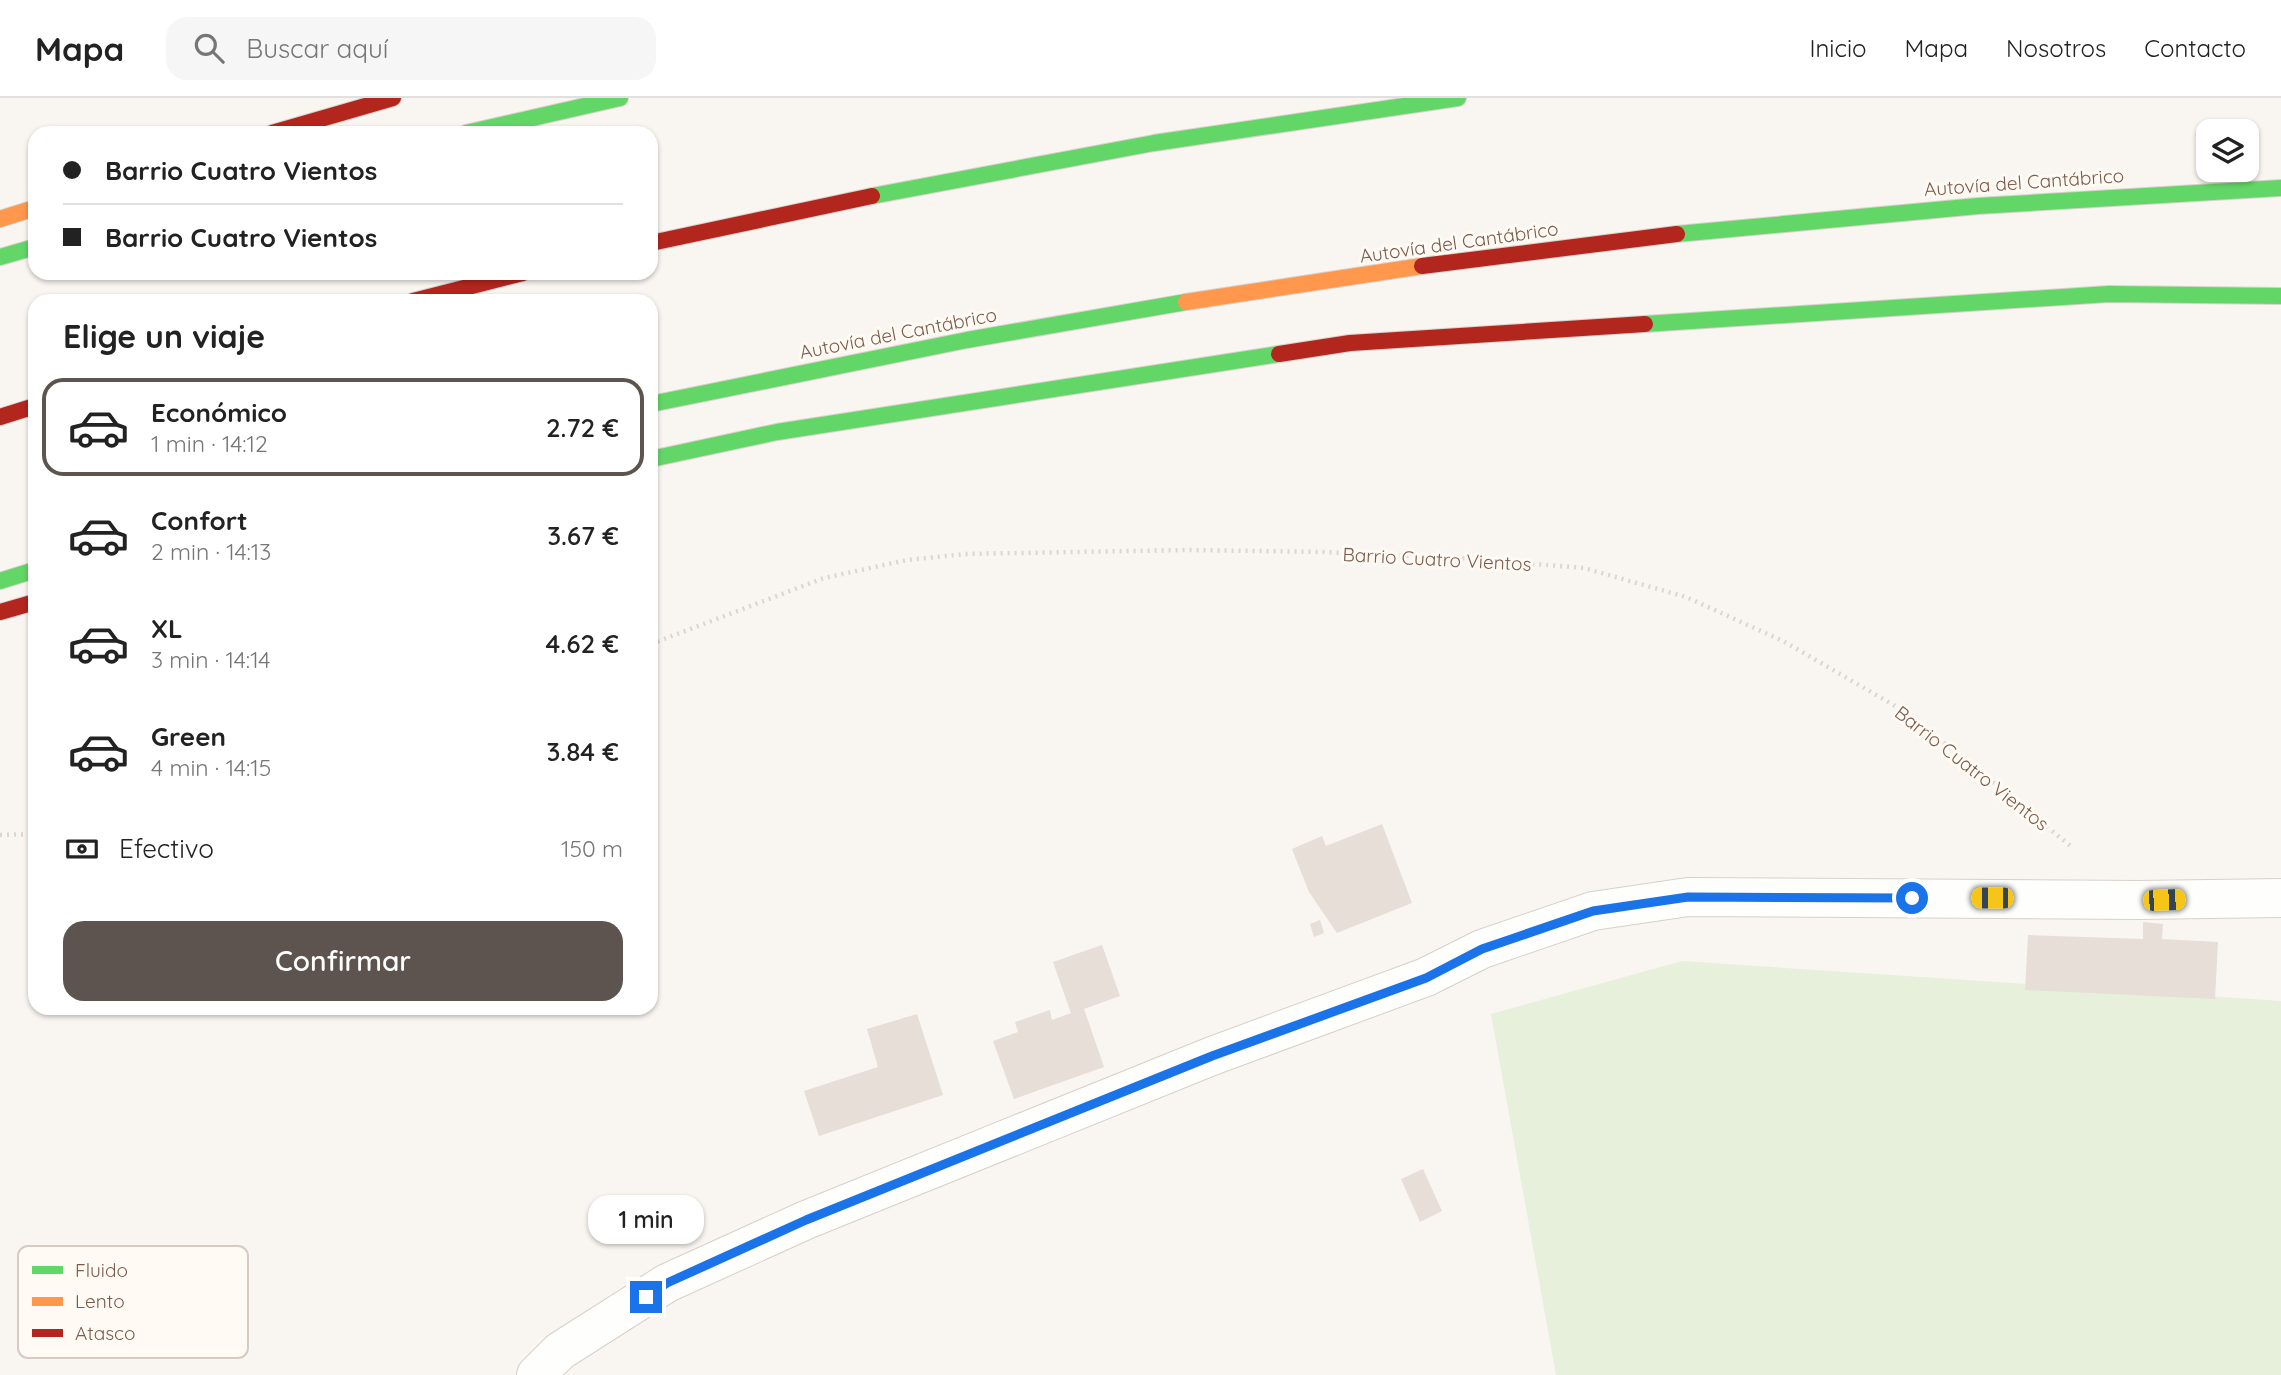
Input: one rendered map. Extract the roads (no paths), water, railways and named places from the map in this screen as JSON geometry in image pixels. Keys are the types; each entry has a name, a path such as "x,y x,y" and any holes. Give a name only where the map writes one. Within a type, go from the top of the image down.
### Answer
{"highway":[{"path":"296,126 393,98"},
{"path":"498,126 620,98"},
{"path":"658,242 976,175 1195,136 1458,98"},
{"name":"Autovía del Cantábrico","path":"658,403 1074,321 1538,251 1724,229 1970,206 2281,188"},
{"path":"0,219 28,210"},
{"path":"0,257 28,249"},
{"path":"440,294 496,280"},
{"path":"658,458 777,432 1350,343 2109,294 2281,296"},
{"path":"0,416 28,408"},
{"path":"0,581 28,572"},
{"path":"0,612 28,603"}],"street":[{"path":"536,1375 560,1351 667,1283 806,1220 1212,1056 1426,978 1482,949 1593,911 1688,897 2138,900 2281,898"}]}
